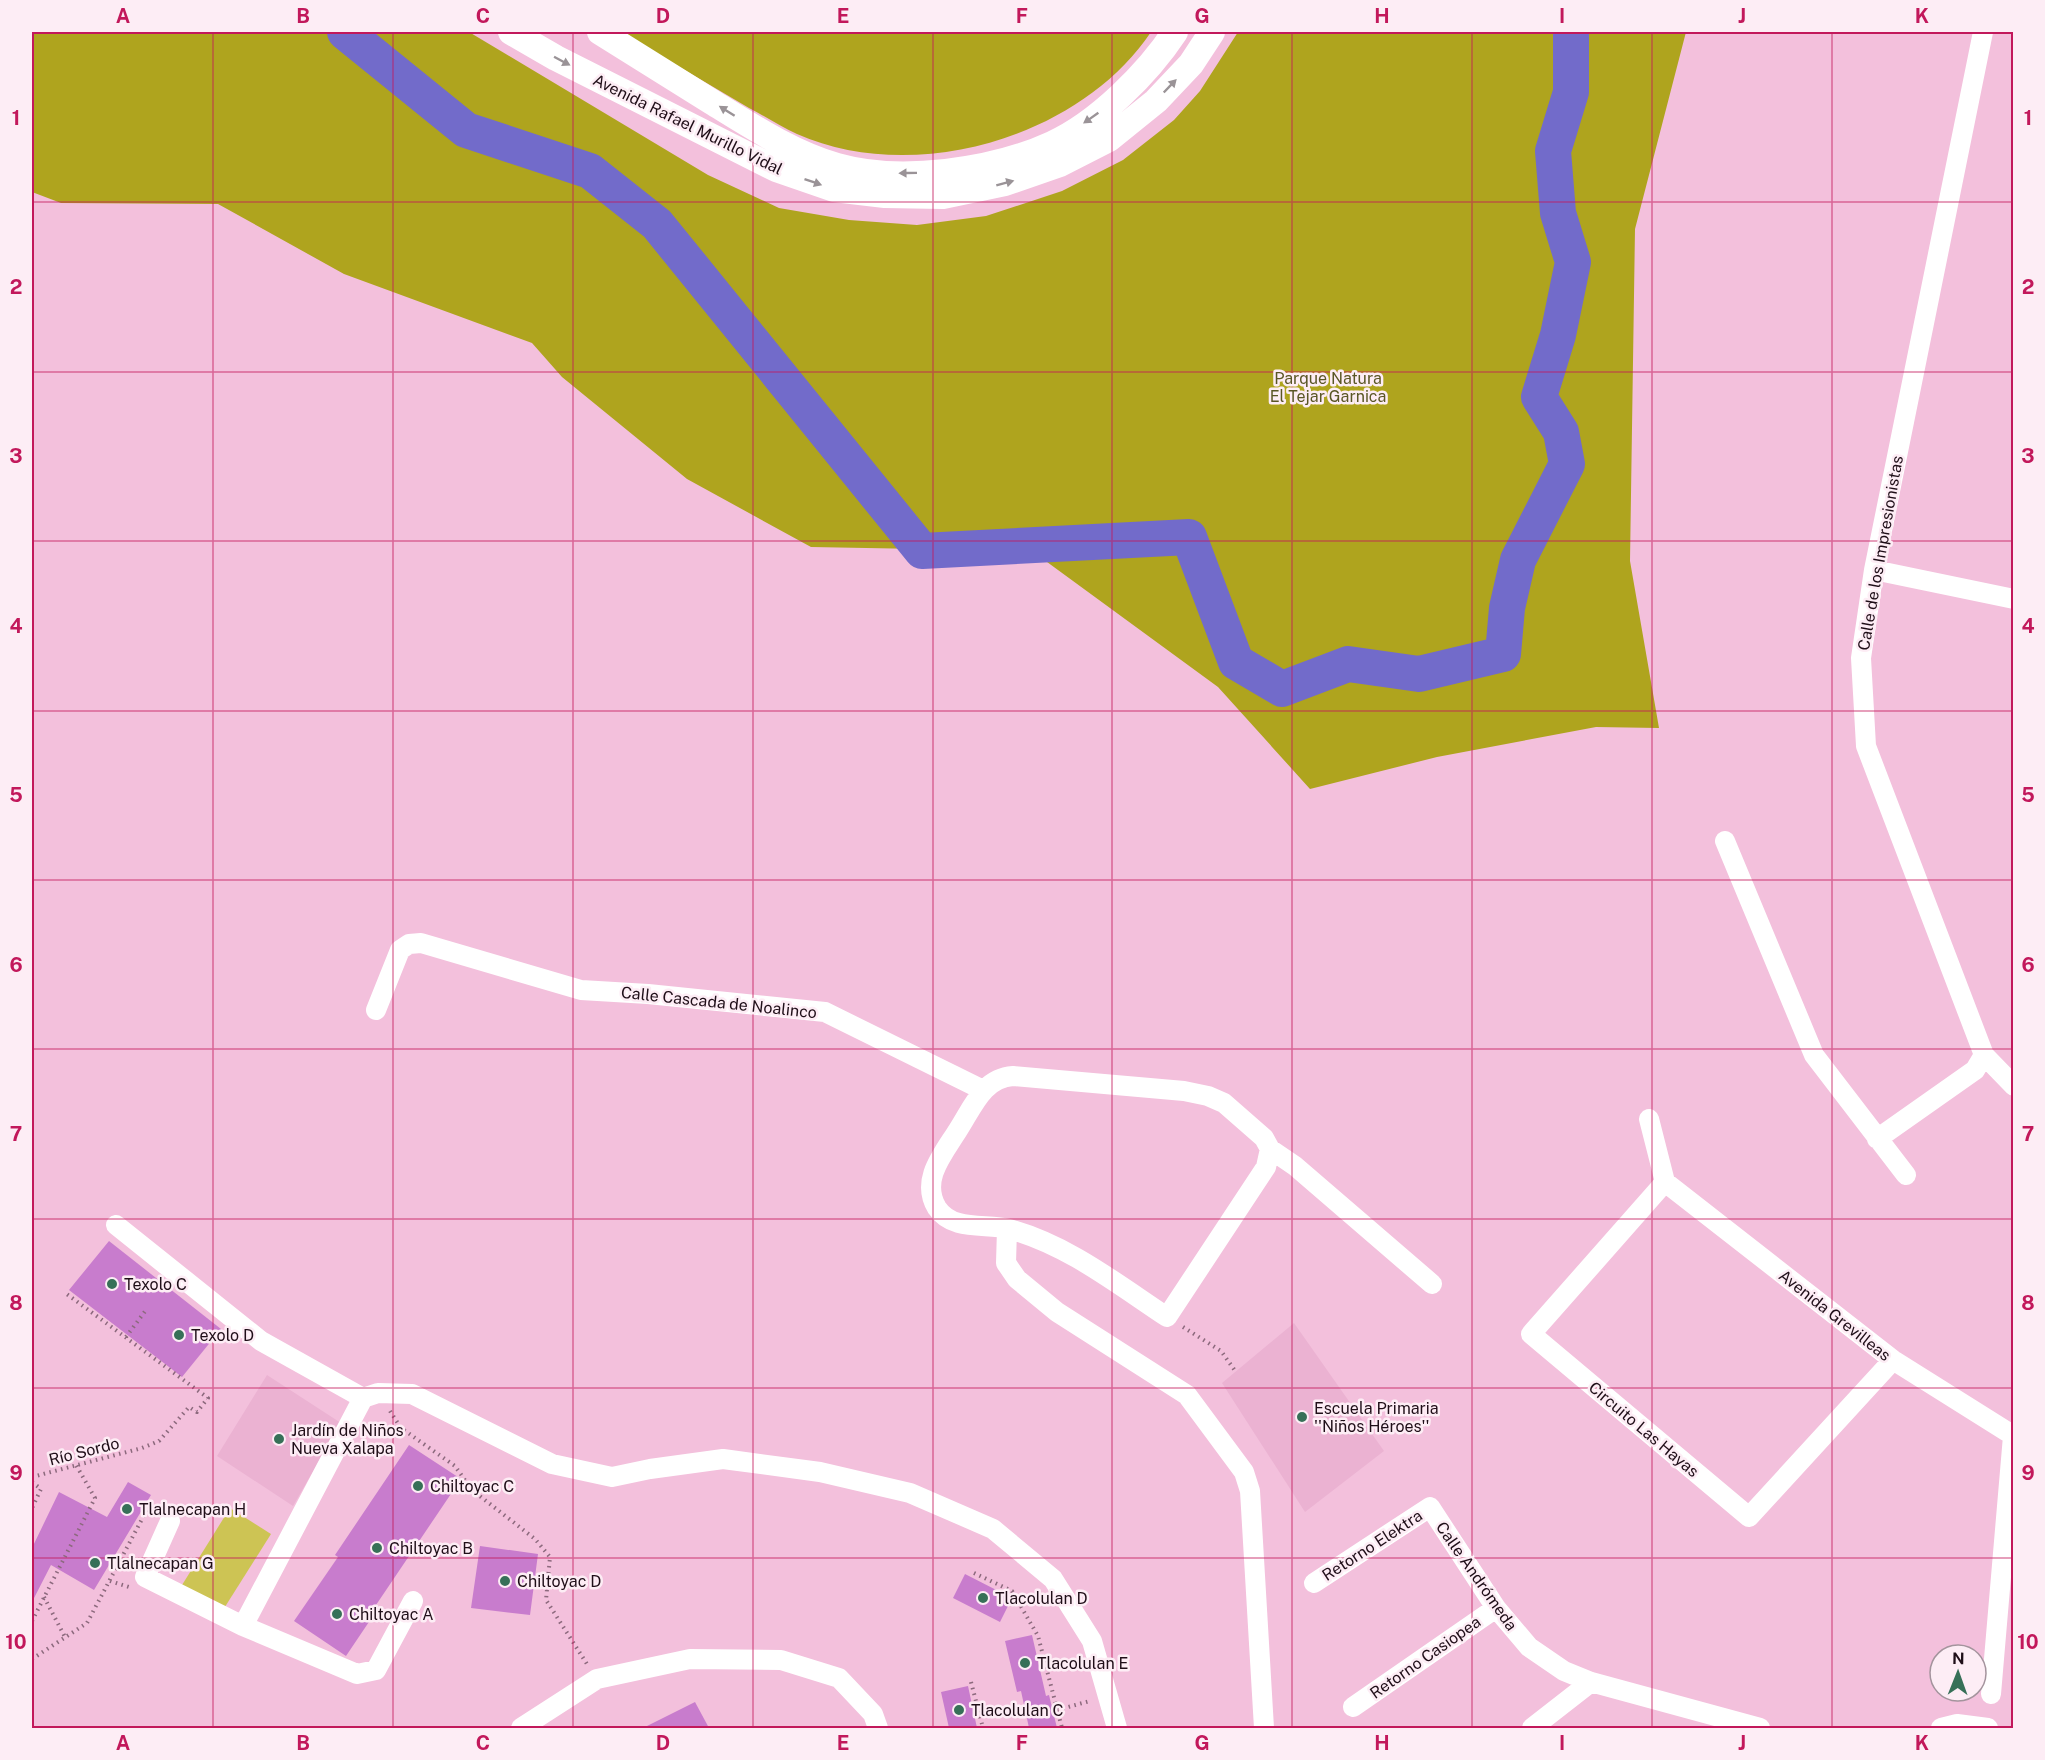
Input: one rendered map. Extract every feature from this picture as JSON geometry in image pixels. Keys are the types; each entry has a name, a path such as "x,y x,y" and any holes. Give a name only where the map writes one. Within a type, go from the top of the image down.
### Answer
{"main road":[{"name":"Avenida Rafael Murillo Vidal","path":"511,32 556,58 776,170 834,189 885,195 943,196 1005,183 1049,168 1109,139 1156,101 1191,64 1212,32"},
{"name":"Avenida Rafael Murillo Vidal","path":"600,32 747,123 791,147 838,166 888,173 951,171 1001,161 1053,144 1095,116 1131,85 1165,48 1175,32"}],"street":[{"name":"Calle de los Impresionistas","path":"1983,32 1874,570 1861,658 1866,746 1984,1055 2013,1086"},
{"path":"1874,570 2013,599"},
{"path":"1725,841 1814,1055 1906,1174"},
{"name":"Calle Cascada de Noalinco","path":"376,1010 400,950 409,944 421,943 581,990 648,994 825,1012 983,1090"},
{"path":"1877,1139 1975,1070 1984,1055"},
{"path":"1270,1149 1266,1167 1167,1317 1065,1249 1007,1229 961,1225 938,1210 929,1189 934,1170 983,1090 999,1077 1013,1076 1184,1091 1208,1096 1224,1103 1264,1138 1270,1149 1295,1167 1431,1284"},
{"path":"1649,1119 1665,1182"},
{"name":"Circuito Las Hayas","path":"1665,1182 1531,1334 1749,1517 1893,1360"},
{"name":"Avenida Grevilleas","path":"1665,1182 1893,1360 2013,1436"},
{"path":"116,1225 261,1341 371,1396 412,1394 552,1464 612,1478 723,1460 820,1472 910,1493 993,1529 1053,1579 1092,1641 1117,1728"},
{"path":"1007,1229 1006,1263 1017,1279 1058,1312 1187,1395 1244,1472 1250,1491 1264,1728"},
{"path":"243,1626 371,1396"},
{"path":"1991,1694 2013,1436"},
{"name":"Retorno Elektra","path":"1314,1583 1430,1507"},
{"name":"Calle Andrómeda","path":"1430,1507 1496,1608 1529,1647 1564,1671 1591,1682 1745,1727"},
{"path":"170,1521 145,1577 243,1626 357,1674 376,1670 413,1601"},
{"name":"Retorno Casiopea","path":"1353,1707 1496,1608"},
{"path":"521,1728 597,1679 690,1659 781,1659 839,1678 873,1714 878,1728"},
{"path":"1532,1728 1591,1682"},
{"path":"1941,1728 1957,1724 1988,1728"}],"path":[{"path":"64,1292 126,1337 146,1310"},
{"path":"1167,1317 1221,1351 1236,1372"},
{"name":"Río Sordo","path":"32,1476 142,1448 159,1441 189,1407 197,1412 208,1398 126,1337"},
{"path":"371,1396 400,1428 455,1466 472,1490 535,1539 550,1557 546,1600 597,1679"},
{"path":"32,1621 95,1498 76,1465"},
{"path":"32,1482 41,1490 32,1508"},
{"path":"32,1658 87,1623 150,1504"},
{"path":"974,1573 1012,1591 1038,1636 1062,1728"},
{"path":"44,1597 66,1637"},
{"path":"971,1682 983,1728"},
{"path":"1058,1710 1108,1696"}],"shaded area":[{"name":"Escuela Primaria ''Niños Héroes''","path":"1294,1323 1384,1451 1305,1512 1222,1383"},
{"name":"Jardín de Niños Nueva Xalapa","path":"267,1375 341,1423 293,1506 217,1456"},
{"path":"230,1508 271,1534 223,1610 182,1585"}],"green space":[{"name":"Parque Natura El Tejar Garnica","path":"32,32 469,32 708,175 779,208 849,220 917,225 986,216 1062,191 1123,160 1174,120 1200,91 1238,32 1686,32 1635,229 1630,561 1659,728 1596,727 1437,757 1310,789 1218,687 1032,551 811,547 687,479 562,377 532,343 344,274 218,204 61,203 32,192"},
{"path":"620,32 1151,32 1120,69 1082,100 1039,125 991,142 942,153 892,155 843,149 797,134"}],"building":[{"path":"109,1241 221,1329 182,1377 69,1290"},
{"path":"409,1445 461,1479 376,1605 379,1607 346,1656 294,1621 338,1557 335,1555"},
{"path":"128,1482 151,1495 94,1590 51,1565 32,1602 32,1548 59,1492 107,1517"},
{"name":"Chiltoyac D","path":"480,1546 538,1554 530,1615 471,1608"},
{"name":"Tlacolulan D","path":"965,1574 1012,1598 1000,1622 953,1598"},
{"path":"1032,1635 1046,1696 1049,1695 1057,1728 1029,1728 1021,1691 1017,1692 1005,1641"},
{"name":"Tlacolulan C","path":"968,1686 977,1728 949,1728 941,1692"},
{"path":"695,1702 709,1728 643,1728"}],"waterway":[{"path":"345,32 466,130 590,171 657,224 922,551 1189,537 1236,662 1282,689 1348,664 1419,674 1503,654 1507,608 1518,560 1567,464 1561,432 1539,397 1558,335 1573,262 1558,213 1553,151 1571,92 1571,32"}],"place":[{"name":"Texolo C","path":"112,1284"},
{"name":"Texolo D","path":"179,1335"},
{"name":"Escuela Primaria ''Niños Héroes''","path":"1302,1417"},
{"name":"Jardín de Niños Nueva Xalapa","path":"279,1439"},
{"name":"Chiltoyac C","path":"418,1486"},
{"name":"Tlalnecapan H","path":"127,1509"},
{"name":"Chiltoyac B","path":"377,1548"},
{"name":"Tlalnecapan G","path":"95,1563"},
{"name":"Chiltoyac D","path":"505,1581"},
{"name":"Tlacolulan D","path":"983,1598"},
{"name":"Chiltoyac A","path":"337,1614"},
{"name":"Tlacolulan E","path":"1025,1663"},
{"name":"Tlacolulan C","path":"959,1710"}]}
